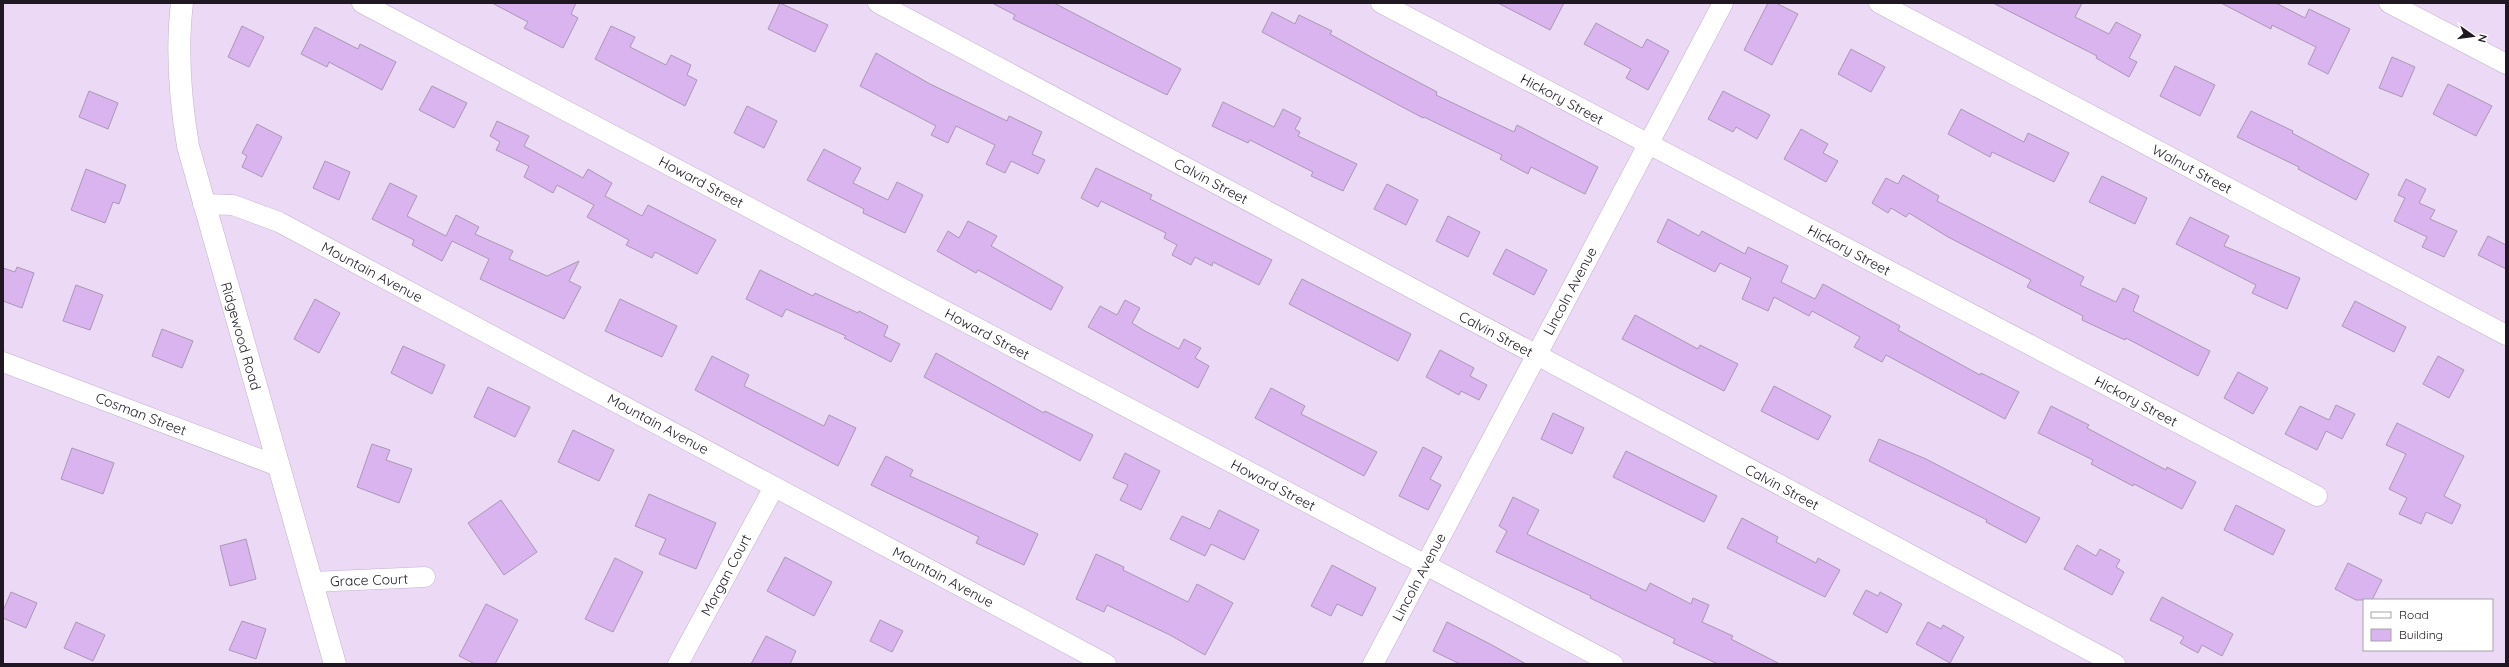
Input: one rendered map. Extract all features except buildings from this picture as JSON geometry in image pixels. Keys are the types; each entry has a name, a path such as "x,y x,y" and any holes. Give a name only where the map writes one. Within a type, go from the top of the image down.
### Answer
{"main road":[{"name":"Ridgewood Road","path":"182,3 178,55 180,98 188,146 203,204 335,664"},
{"path":"328,641 329,664"}],"street":[{"name":"Howard Street","path":"362,3 1613,664"},
{"name":"Calvin Street","path":"878,3 1536,356 2115,664"},
{"name":"Hickory Street","path":"1381,3 1648,145 2317,496"},
{"name":"Lincoln Avenue","path":"1373,664 1723,3"},
{"name":"Walnut Street","path":"1879,3 2506,335"},
{"path":"2389,3 2506,64"},
{"name":"Mountain Avenue","path":"203,204 233,205 279,222 1106,664"},
{"name":"Cosman Street","path":"3,362 278,466"},
{"name":"Morgan Court","path":"678,664 774,487"},
{"name":"Grace Court","path":"312,582 425,577"}]}
